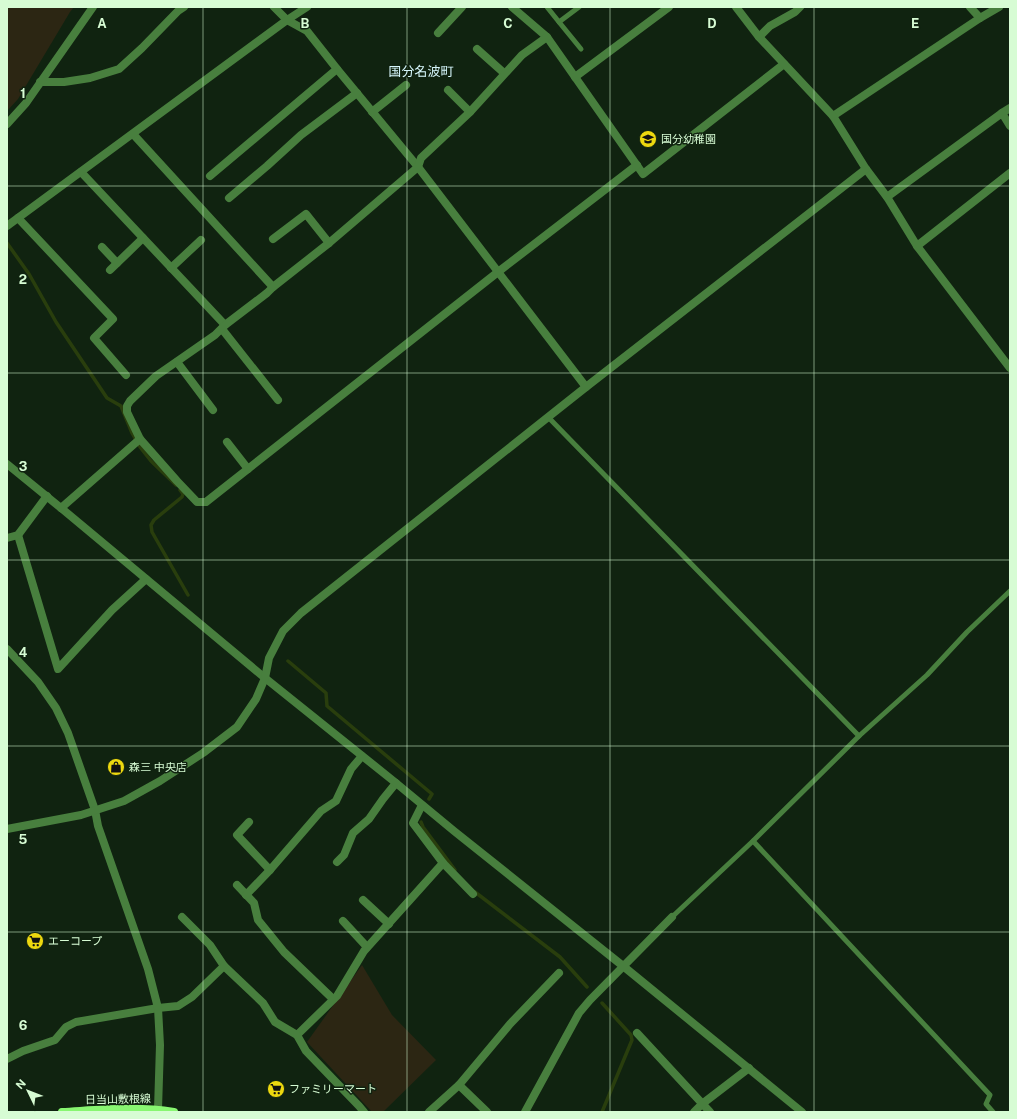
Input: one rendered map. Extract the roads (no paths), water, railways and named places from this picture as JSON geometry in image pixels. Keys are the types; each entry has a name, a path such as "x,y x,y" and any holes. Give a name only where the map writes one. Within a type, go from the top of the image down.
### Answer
{"main road":[{"name":"日当山敷根線","path":"62,1112 129,1108 158,1109 174,1112"}],"street":[{"path":"7,124 26,103 93,7"},
{"path":"40,82 64,82 90,78 119,69 178,11 184,7"},
{"path":"274,7 287,20 307,31 418,167 586,387"},
{"path":"7,226 287,20 307,7"},
{"path":"438,33 462,7"},
{"path":"512,7 547,37 643,174 784,64"},
{"path":"575,77 669,7"},
{"path":"736,7 759,37 833,116 866,169 887,197 917,246 1010,368"},
{"path":"759,37 770,26 795,12 800,7"},
{"path":"970,7 980,18"},
{"path":"833,116 980,18 999,7"},
{"path":"547,37 522,55 504,73 470,112 422,158 418,167 329,243 215,335 156,376 130,401 127,406 128,412 138,441 197,502 206,502 498,272 637,165"},
{"path":"477,49 504,73"},
{"path":"210,176 337,69"},
{"path":"372,112 406,85"},
{"path":"448,90 470,112"},
{"path":"229,198 301,135 357,93"},
{"path":"887,197 1010,108"},
{"path":"1002,113 1010,126"},
{"path":"133,134 273,287"},
{"path":"7,829 81,815 124,801 160,781 204,753 238,727 256,699 265,678 269,658 283,632 301,613 586,387 866,169"},
{"path":"81,172 224,327 278,400"},
{"path":"917,246 1010,173"},
{"path":"273,239 306,214 329,243"},
{"path":"18,218 113,319 94,338 126,375"},
{"path":"110,270 143,238"},
{"path":"171,268 201,240"},
{"path":"102,248 117,263"},
{"path":"177,362 213,410"},
{"path":"61,508 138,441"},
{"path":"227,442 248,469"},
{"path":"7,464 265,678 802,1112"},
{"path":"7,538 18,535 47,496"},
{"path":"18,535 58,669 112,610 146,579"},
{"path":"7,649 38,682 56,708 68,733 95,810 98,826 148,969 158,1008 160,1045 158,1109"},
{"path":"246,895 270,870 321,811 336,801 351,770 362,756"},
{"path":"337,862 344,855 353,833 369,819 396,783"},
{"path":"422,805 413,823 443,863 473,894"},
{"path":"249,822 237,835 270,870"},
{"path":"297,1035 337,996 367,947 443,863"},
{"path":"237,885 254,903 258,920 284,952 333,999"},
{"path":"363,900 389,924"},
{"path":"182,917 210,945 224,966 263,1003 275,1022 297,1035 306,1051 364,1112"},
{"path":"525,1112 579,1013 672,917"},
{"path":"343,921 367,947"},
{"path":"7,1059 55,1040 66,1027 76,1022 178,1006 192,998 224,966"},
{"path":"429,1112 459,1085 510,1024 559,973"},
{"path":"637,1033 710,1112"},
{"path":"694,1112 702,1104 749,1068"},
{"path":"459,1085 487,1112"}],"lane":[{"path":"547,7 581,49"},
{"path":"559,22 579,7"},
{"path":"548,417 859,736"},
{"path":"672,917 753,841 859,736 927,675 967,632 1010,591"},
{"path":"753,841 990,1095 986,1104 993,1112"}],"waterway":[{"path":"7,243 29,274 56,322 107,398 121,406 132,433 140,447 151,461 176,485"},
{"path":"180,490 183,494 182,497 154,520 151,525 152,532 188,595"},
{"path":"288,661 326,693 327,706 432,794 429,799"},
{"path":"421,822 423,827 455,870"},
{"path":"475,892 560,957 587,987"},
{"path":"602,1003 631,1035 632,1040 602,1112"}],"place":[{"name":"国分幼稚園","path":"648,139"},
{"name":"森三 中央店","path":"116,767"},
{"name":"エーコープ","path":"35,941"},
{"name":"ファミリーマート","path":"276,1089"}],"district":[{"name":"国分名波町","path":"421,71"}]}
